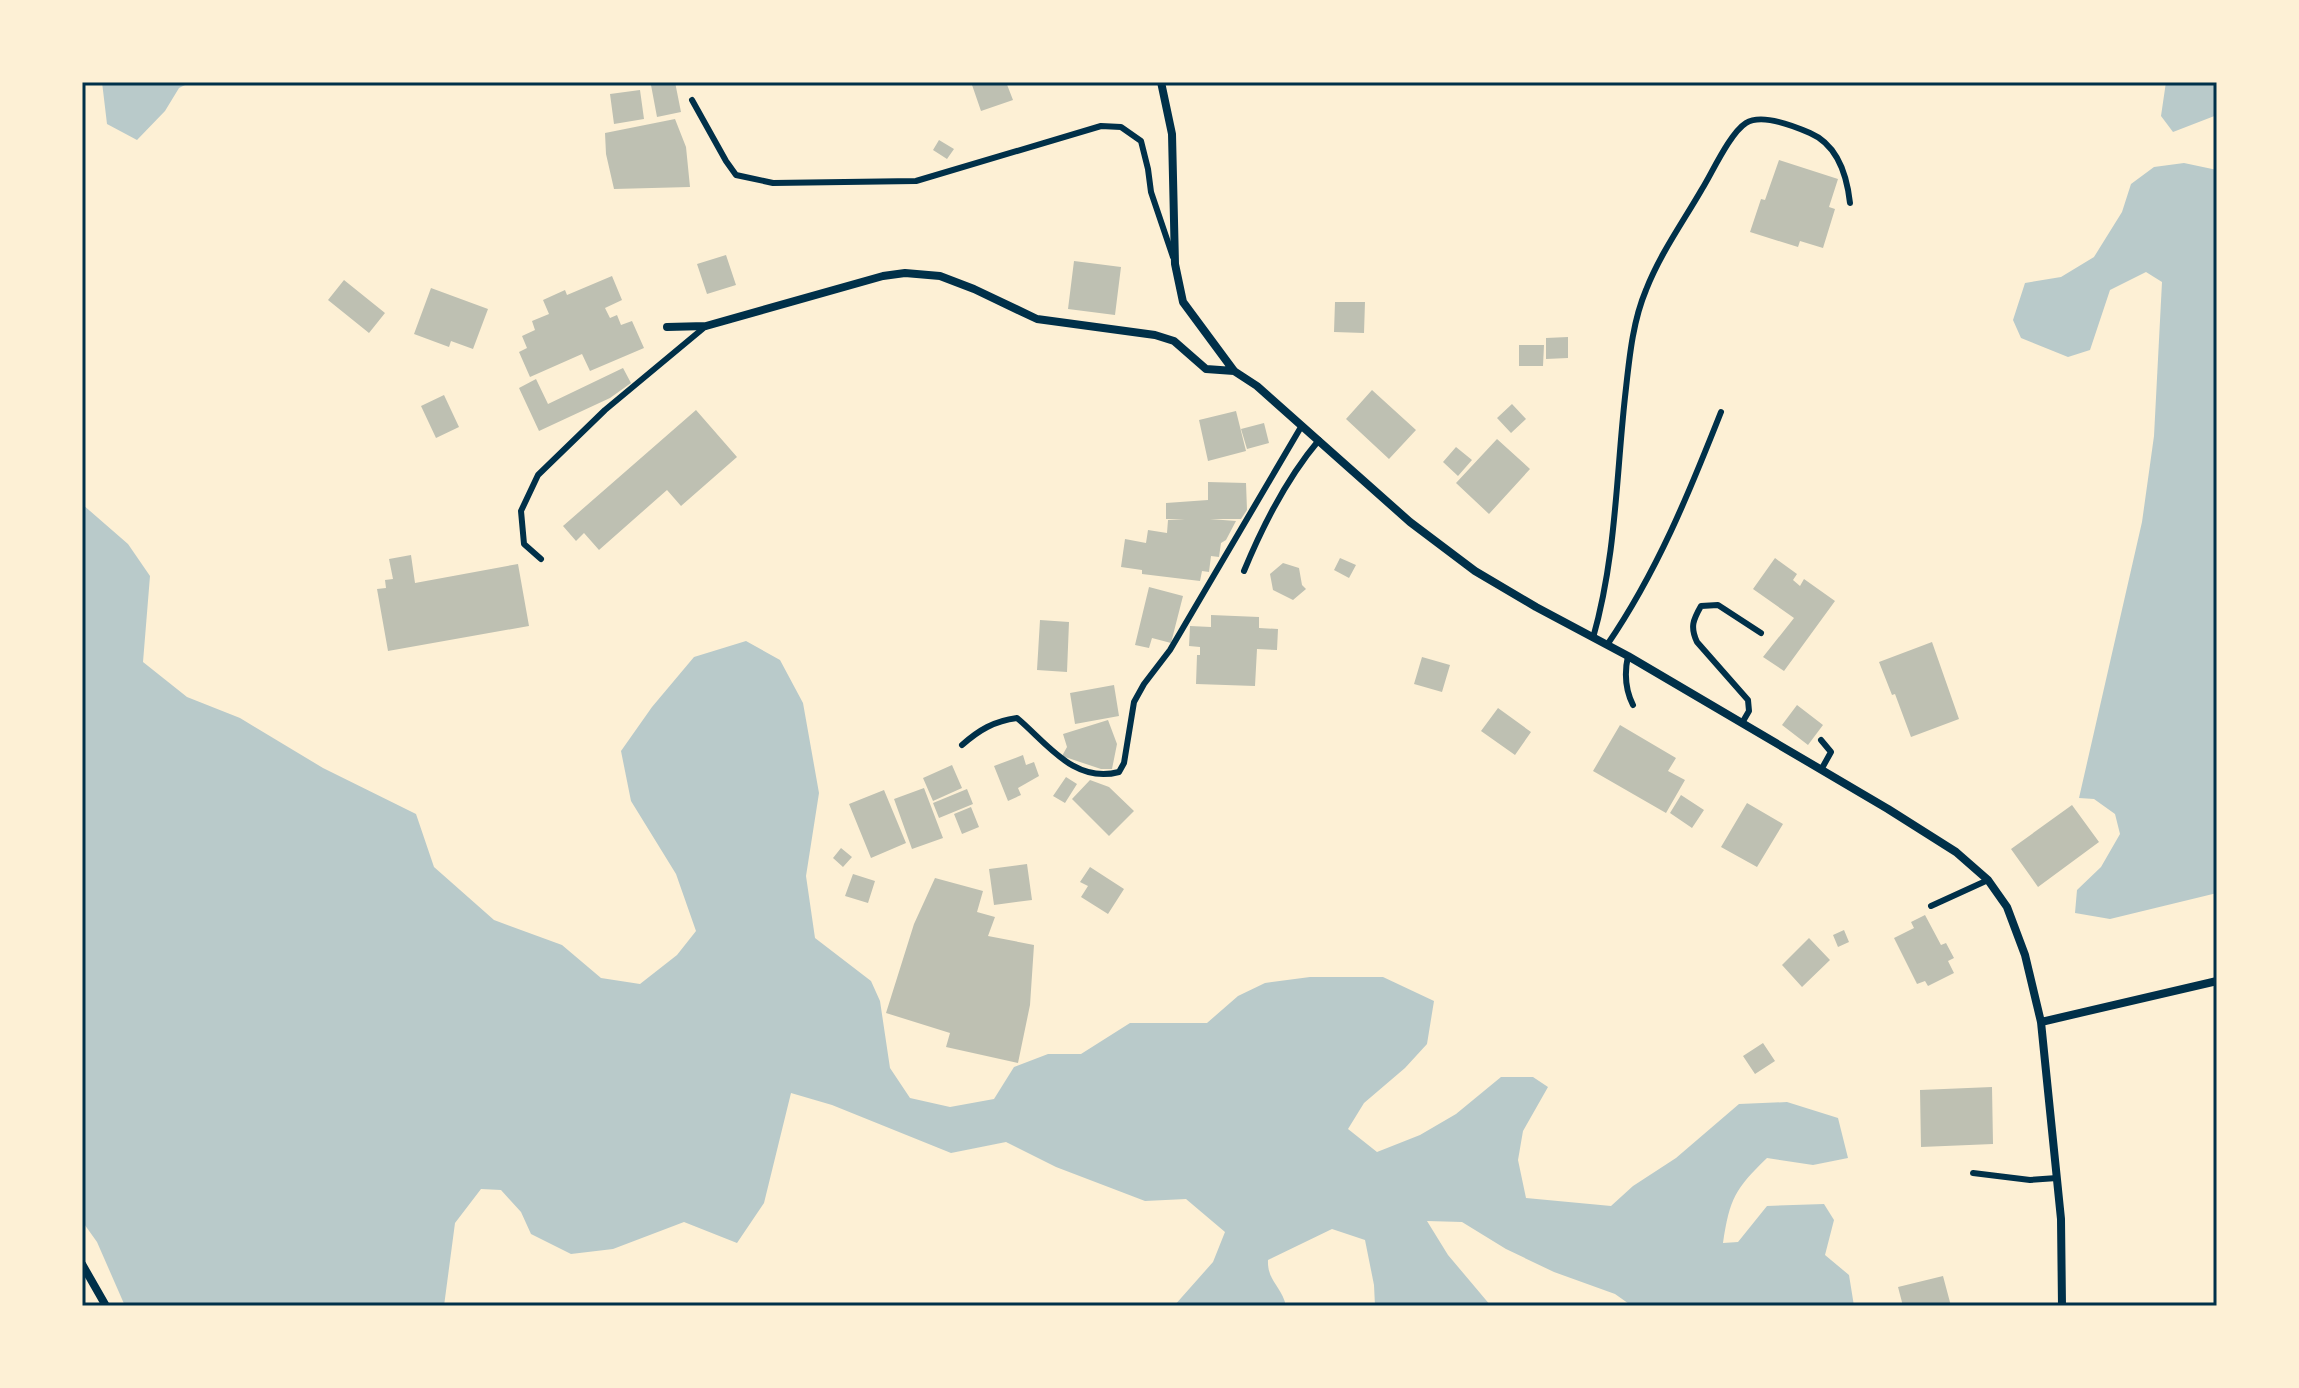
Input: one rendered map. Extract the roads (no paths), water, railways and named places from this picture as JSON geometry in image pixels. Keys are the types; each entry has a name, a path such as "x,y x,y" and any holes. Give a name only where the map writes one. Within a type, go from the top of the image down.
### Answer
{"street":[{"path":"1161,82 1172,134 1175,264 1183,302 1234,371 1257,386 1410,522 1475,571 1628,656 1821,770 1956,852 1988,880 2007,907 2025,955 2041,1022 2061,1219 2062,1306"},
{"path":"667,327 706,326 883,276 905,273 940,276 1037,319 1155,335 1174,341 1206,369 1234,371"},
{"path":"2041,1022 2217,981"},
{"path":"82,1264 106,1306"}],"lane":[{"path":"692,100 736,175 773,183 916,181 1101,126 1121,127 1141,141 1151,192 1175,264"},
{"path":"1593,638 1606,593 1614,533 1632,342 1645,291 1668,245 1730,143 1745,124 1760,119 1813,134 1825,143 1845,173 1850,203"},
{"path":"541,559 524,544 521,511 538,475 605,410 706,326"},
{"path":"1607,645 1654,567 1692,490 1721,412"},
{"path":"962,745 979,730 1017,718 1054,754 1076,768 1096,774 1119,772 1124,763 1134,702 1170,650 1301,427"},
{"path":"1244,571 1264,523 1319,440"},
{"path":"1742,723 1749,711 1748,700 1697,642 1692,631 1693,620 1701,606 1718,605 1761,633"},
{"path":"1628,656 1624,673 1633,705"},
{"path":"1821,740 1831,752 1821,770"},
{"path":"1931,906 1988,880"},
{"path":"1973,1173 2030,1180 2057,1178"}]}
